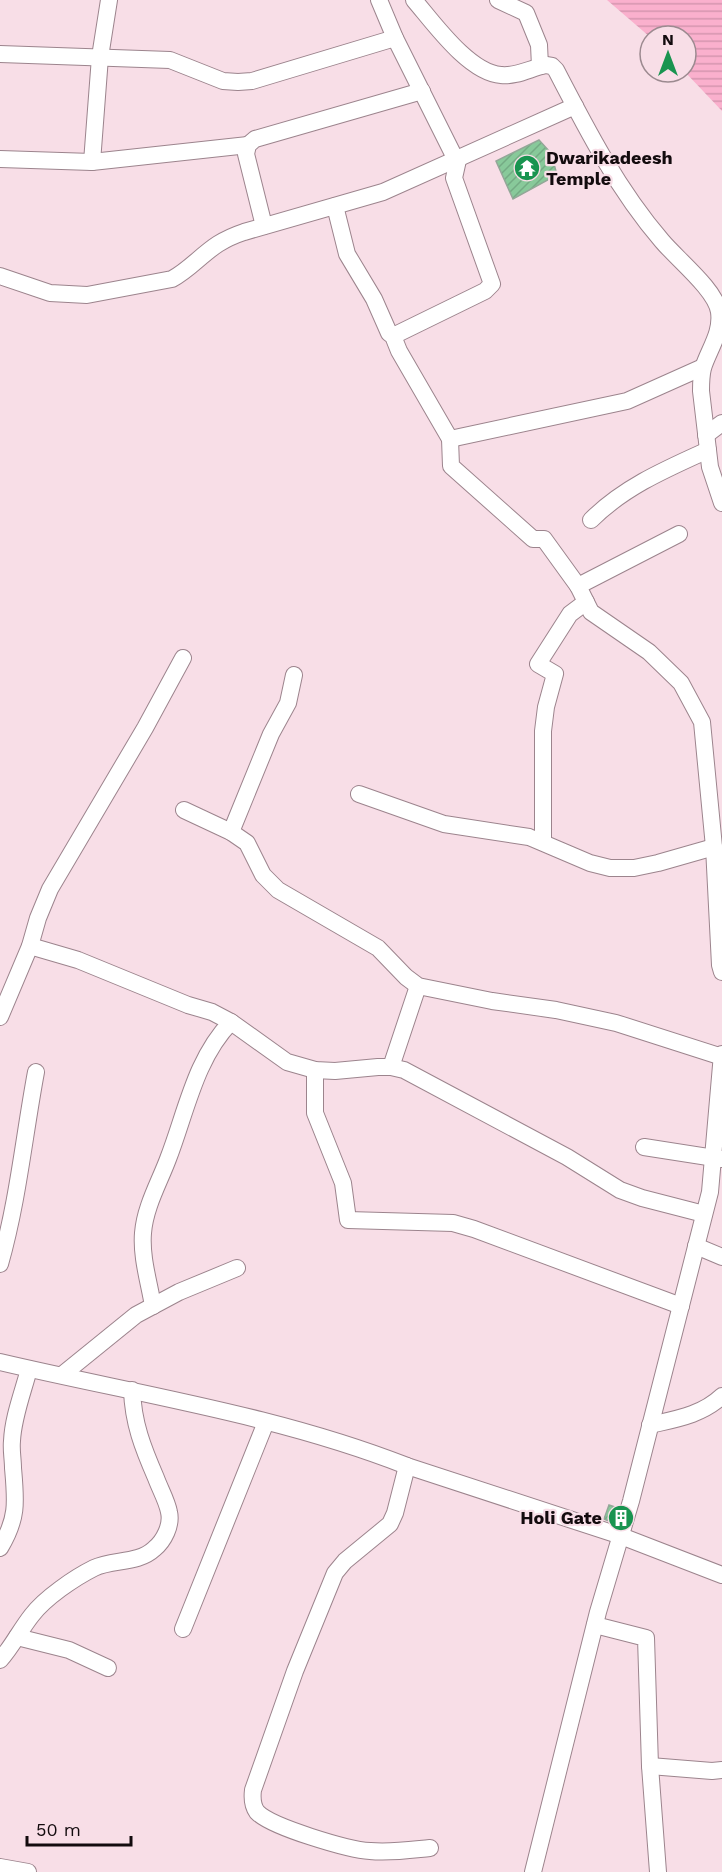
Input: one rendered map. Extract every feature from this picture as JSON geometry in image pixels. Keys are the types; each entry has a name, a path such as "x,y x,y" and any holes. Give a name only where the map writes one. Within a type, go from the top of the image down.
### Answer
{"street":[{"path":"92,162 100,57 109,0"},
{"path":"379,0 395,38 458,160 454,178 492,284 485,291 393,336"},
{"path":"414,0 459,52 498,76 510,75 540,66 552,66 594,144 626,194 662,241 714,298 719,311 718,344 703,367 700,380 710,467 722,503"},
{"path":"498,0 526,14 539,45 540,66"},
{"path":"0,54 170,60 223,81 238,82 252,81 395,38"},
{"path":"0,159 92,162 248,145 255,139 422,92"},
{"path":"0,276 50,293 87,295 158,283 182,273 228,238 392,189 575,106"},
{"path":"248,145 246,154 264,226"},
{"path":"335,206 347,254 450,439 451,466 533,539 544,539 578,586 591,612 649,652 681,683 697,712 702,722 714,847 722,972"},
{"path":"450,439 627,401 703,367"},
{"path":"591,520 614,500 643,480 707,442 722,423"},
{"path":"578,586 679,534"},
{"path":"543,841 543,731 546,707 555,674 538,664 570,614 586,602"},
{"path":"2,1008 30,946 50,889 146,728 183,658"},
{"path":"231,832 271,734 288,703 294,675"},
{"path":"359,794 444,824 543,841 590,863 610,868 634,868 658,864 714,847"},
{"path":"184,810 231,832 247,843 263,875 278,890 378,948 418,986 616,1023 722,1056 717,1159 710,1192 621,1536 595,1625 533,1872"},
{"path":"30,946 78,960 188,1005 212,1011 287,1062 315,1070 391,1067 404,1070 567,1157 620,1190 704,1215"},
{"path":"391,1067 418,986"},
{"path":"153,1306 143,1250 146,1213 206,1056 218,1036 231,1022"},
{"path":"315,1070 315,1113 343,1183 348,1220 453,1223 681,1306"},
{"path":"0,1264 14,1212 36,1072"},
{"path":"644,1147 717,1159"},
{"path":"696,1246 720,1254"},
{"path":"62,1376 136,1315 179,1292 237,1268"},
{"path":"0,1362 176,1399 266,1422 384,1457 407,1467 621,1536 722,1575"},
{"path":"0,1548 12,1523 16,1501 6,1455 29,1369"},
{"path":"0,1660 33,1614 66,1585 103,1565 136,1559 148,1554 156,1548 167,1529 169,1512 140,1440 132,1406 132,1390"},
{"path":"650,1425 699,1412 713,1404 722,1395"},
{"path":"183,1629 266,1422"},
{"path":"407,1467 395,1514 390,1524 345,1561 335,1573 295,1671 252,1797 253,1805 263,1817 280,1825 350,1848 390,1852 430,1848"},
{"path":"595,1625 646,1638 650,1766 658,1872"},
{"path":"17,1637 69,1650 108,1668"},
{"path":"650,1766 722,1770"},
{"path":"0,1867 28,1872"}],"shaded area":[{"path":"607,0 722,0 722,111 696,84 698,24 638,24 638,27"}],"building":[{"name":"Dwarikadeesh Temple","path":"539,140 551,153 557,175 513,199 496,161"},
{"path":"609,1505 618,1508 614,1523 604,1519"}],"place":[{"name":"Dwarikadeesh Temple","path":"527,168"},
{"name":"Holi Gate","path":"621,1518"}]}
